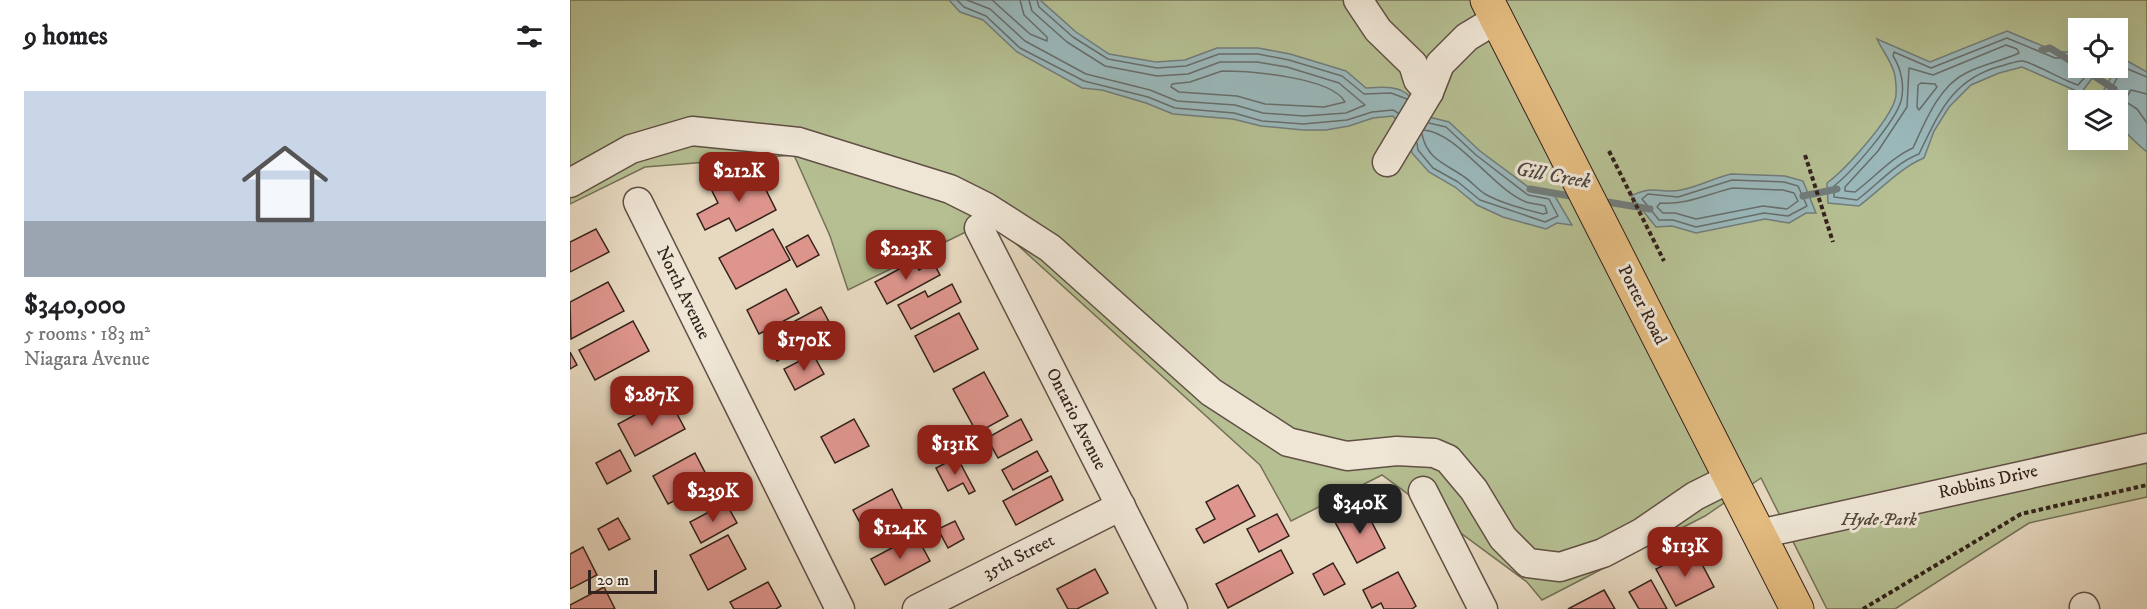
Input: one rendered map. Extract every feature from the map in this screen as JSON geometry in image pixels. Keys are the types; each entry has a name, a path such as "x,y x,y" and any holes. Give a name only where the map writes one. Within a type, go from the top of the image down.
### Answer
{"main road":[{"name":"Porter Road","path":"1492,10 1797,609"}],"street":[{"path":"1358,0 1378,30 1413,64 1418,80 1429,92"},
{"path":"1387,162 1429,92 1440,64 1492,10"},
{"path":"570,183 631,149 692,131 799,142 950,189 986,207 1050,248 1211,392 1288,442 1347,456 1397,451 1434,453 1448,459 1474,490 1503,538 1528,563 1560,567 1603,554 1641,533 1695,496 1731,478"},
{"name":"North Avenue","path":"638,202 840,609"},
{"name":"Ontario Avenue","path":"979,228 1173,609"},
{"name":"Robbins Drive","path":"1759,534 2147,448"},
{"path":"1423,490 1484,609"},
{"name":"35th Street","path":"917,609 1120,506"}],"path":[{"path":"1609,152 1664,261"},
{"path":"1805,155 1833,242"},
{"path":"1863,609 2021,514 2147,485"}],"green space":[{"name":"Hyde Park","path":"570,0 2147,0 2147,497 2029,523 1895,609 1827,609 1761,478 1705,516 1542,600 1527,582 1382,475 1291,521 1260,465 990,220 848,290 830,236 794,155 645,167 570,204"}],"water":[{"path":"949,0 1040,0 1076,32 1109,54 1156,62 1185,60 1217,48 1258,48 1290,54 1346,71 1366,88 1387,87 1401,90 1413,99 1425,116 1449,122 1480,151 1531,189 1553,193 1572,225 1557,223 1546,229 1503,217 1477,205 1455,187 1429,172 1412,153 1409,135 1393,116 1373,118 1349,126 1326,130 1303,130 1261,126 1233,119 1173,114 1102,90 1082,88 1017,52 983,20 960,12"},
{"path":"2007,31 2057,52 2068,52 2068,78 2092,78 2083,90 2074,90 2022,67 1999,73 1971,85 1949,107 1934,131 1924,158 1899,173 1859,206 1828,203 1827,183 1866,144 1884,120 1895,100 1894,71 1877,39 1930,62"},
{"path":"2128,61 2147,72 2147,152 2128,133 2128,90 2104,90 2111,78 2128,78"},
{"path":"1731,174 1785,176 1803,181 1816,213 1806,213 1789,223 1765,219 1696,233 1672,226 1656,227 1631,196 1651,190 1687,189"}],"building":[{"path":"755,168 776,210 736,231 729,218 705,230 697,214 718,203 712,191"},
{"path":"596,229 609,252 570,272 570,242"},
{"path":"773,229 790,260 736,289 719,258"},
{"path":"808,235 819,255 797,267 786,247"},
{"path":"914,261 919,270 933,262 940,275 887,304 875,282"},
{"path":"608,282 624,311 571,339 570,302"},
{"path":"952,284 961,302 911,329 898,305 925,291 928,297"},
{"path":"786,289 799,313 759,334 747,310"},
{"path":"821,307 834,331 777,361 765,337"},
{"path":"959,313 978,349 934,372 915,336"},
{"path":"633,321 649,351 595,380 579,350"},
{"path":"570,352 577,365 570,369"},
{"path":"813,354 824,374 795,390 784,369"},
{"path":"984,372 1008,416 977,433 953,389"},
{"path":"668,397 685,429 635,456 618,424"},
{"path":"854,419 869,446 835,463 821,437"},
{"path":"1021,419 1032,440 998,458 987,438"},
{"path":"620,450 631,471 607,484 596,463"},
{"path":"1037,451 1048,471 1013,490 1002,470"},
{"path":"695,453 710,482 668,504 653,476"},
{"path":"957,457 975,491 969,494 963,483 948,491 936,468"},
{"path":"1051,476 1063,500 1016,525 1003,501"},
{"path":"1238,485 1255,516 1204,543 1196,529 1215,519 1206,502"},
{"path":"892,489 903,511 865,532 853,510"},
{"path":"726,503 737,523 701,543 690,522"},
{"path":"1364,507 1385,548 1357,563 1335,522"},
{"path":"1277,514 1289,536 1259,552 1247,529"},
{"path":"618,518 630,539 609,550 598,529"},
{"path":"955,521 964,539 948,548 938,529"},
{"path":"728,535 746,569 708,590 690,555"},
{"path":"916,535 930,561 885,585 871,559"},
{"path":"583,547 597,575 570,589 570,554"},
{"path":"1694,549 1714,587 1676,606 1656,569"},
{"path":"1281,550 1293,573 1228,608 1216,584"},
{"path":"1333,563 1345,584 1324,595 1313,574"},
{"path":"1095,569 1108,593 1077,609 1068,609 1057,589"},
{"path":"1398,572 1416,606 1412,609 1384,609 1381,603 1372,608 1363,590"},
{"path":"1651,580 1667,609 1639,609 1629,592"},
{"path":"768,582 781,606 776,609 734,609 730,602"},
{"path":"604,587 615,609 570,609 570,605"},
{"path":"1604,590 1615,609 1568,609"}],"waterway":[{"name":"Gill Creek","path":"2042,50 2050,48 2068,59"},
{"name":"Gill Creek","path":"2097,78 2114,89"},
{"name":"Gill Creek","path":"1530,189 1576,197"},
{"name":"Gill Creek","path":"1803,196 1837,189"},
{"name":"Gill Creek","path":"1601,201 1650,209"}]}
